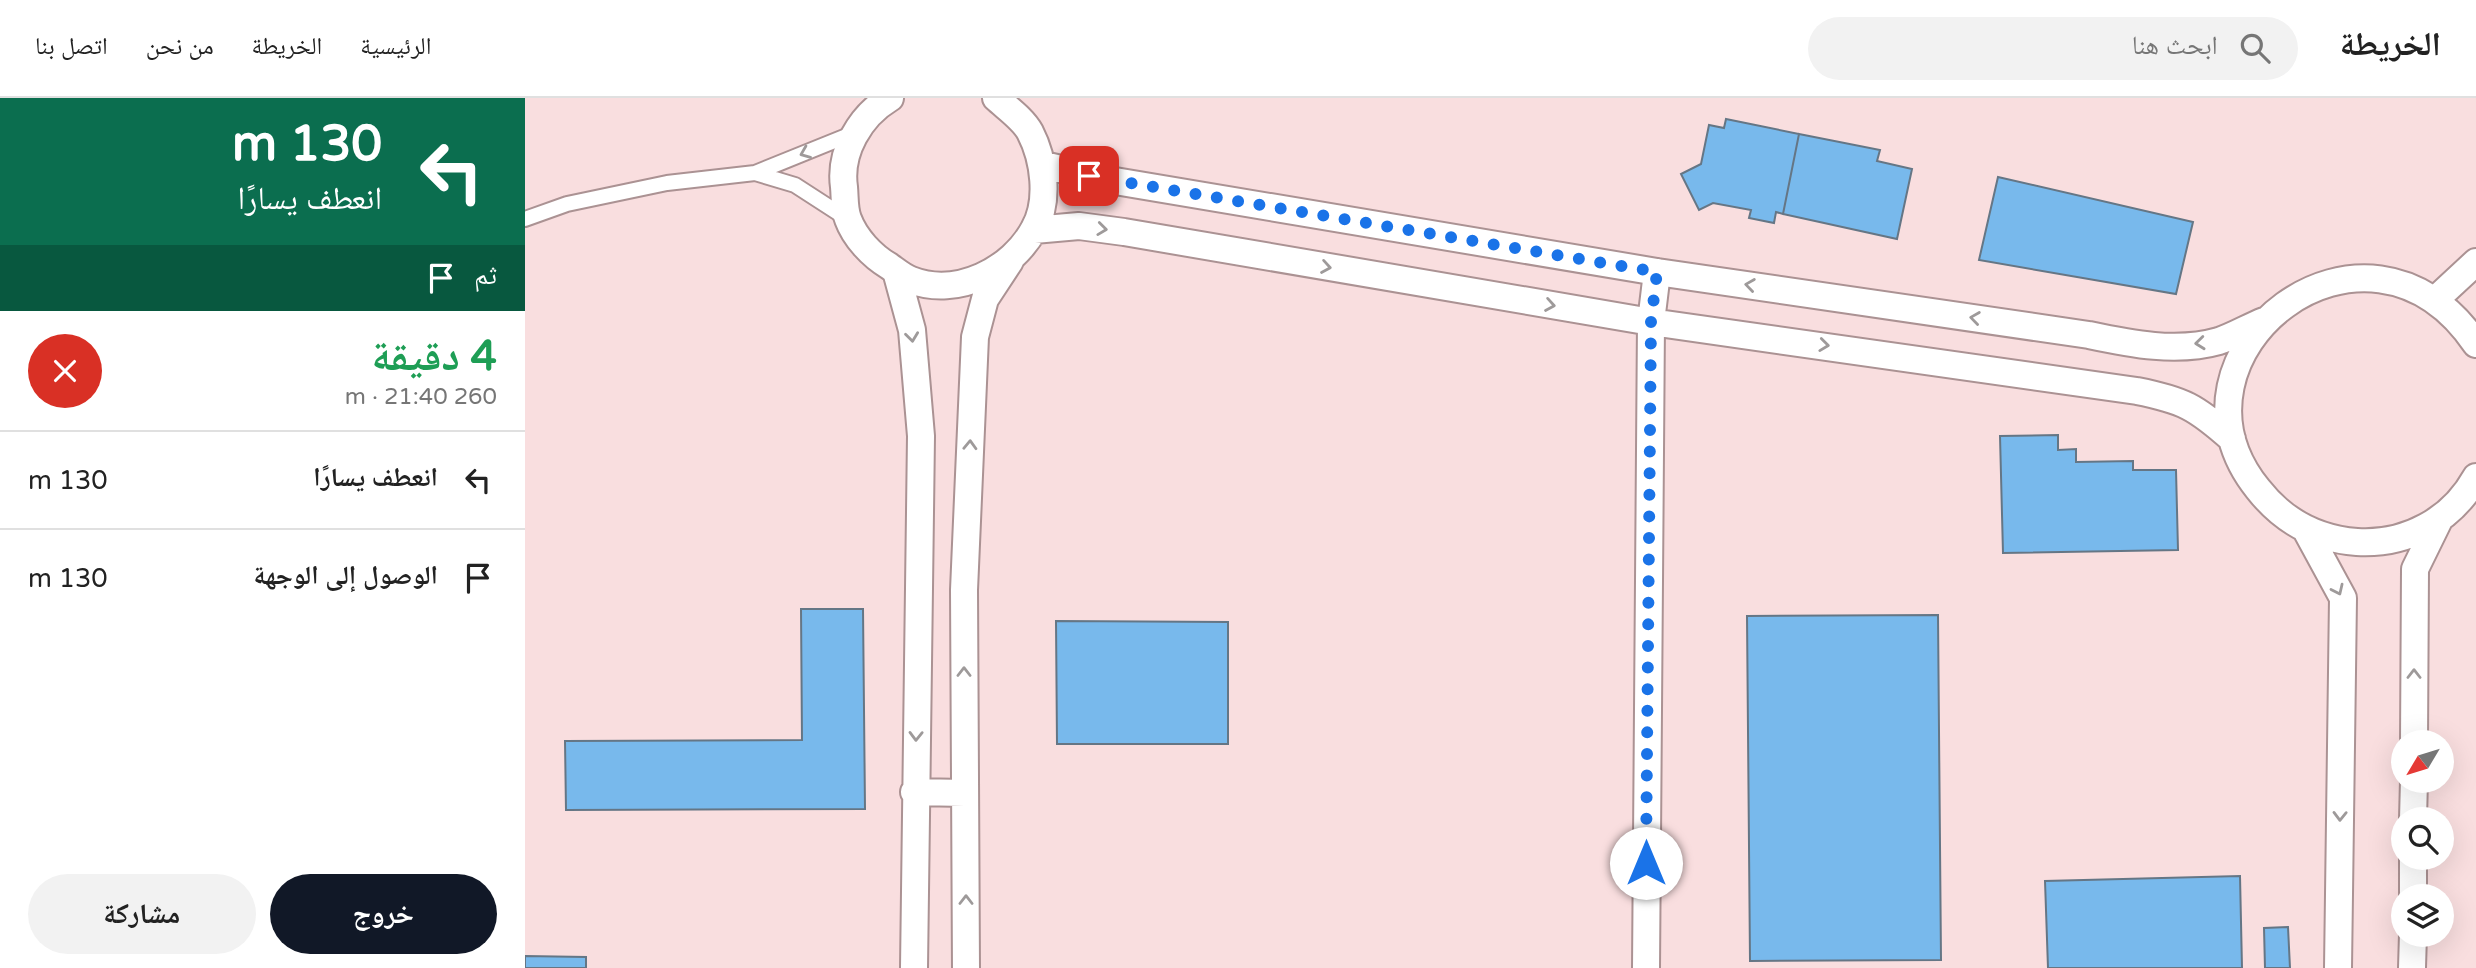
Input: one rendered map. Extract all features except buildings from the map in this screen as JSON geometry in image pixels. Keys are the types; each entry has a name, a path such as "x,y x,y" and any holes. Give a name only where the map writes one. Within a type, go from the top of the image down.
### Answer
{"street":[{"path":"890,98 877,106 854,133 842,172 848,219 873,256 912,281 946,285 974,280 1010,261"},
{"path":"966,968 964,590 975,337 985,299 1034,230 1041,211 1043,165 1029,130 996,98"},
{"path":"1043,165 1115,181 1657,272 2089,335 2140,345 2170,346 2218,341 2264,321"},
{"path":"1034,230 1079,226 1124,232 1651,322 2137,391 2176,399 2196,408 2232,439"},
{"path":"2435,300 2476,262"},
{"path":"896,271 912,330 921,436 913,968"},
{"path":"1646,968 1651,322 1657,272"},
{"path":"2473,485 2440,518 2405,538 2372,543 2338,541 2306,530 2272,508 2247,476 2232,439 2229,407 2234,376 2246,346 2264,321 2293,297 2327,282 2365,278 2402,284 2435,300 2462,323 2476,344"},
{"path":"2414,730 2415,569 2440,518"},
{"path":"2306,530 2343,598 2338,968"},
{"path":"919,590 964,590"},
{"path":"914,792 965,793"},
{"path":"2412,968 2413,947"}],"lane":[{"path":"525,219 567,204 667,183 755,173 854,133"},
{"path":"755,173 795,185 848,219"}],"route":[{"path":"1089,176 1657,272 1651,322 1646,863"}]}
